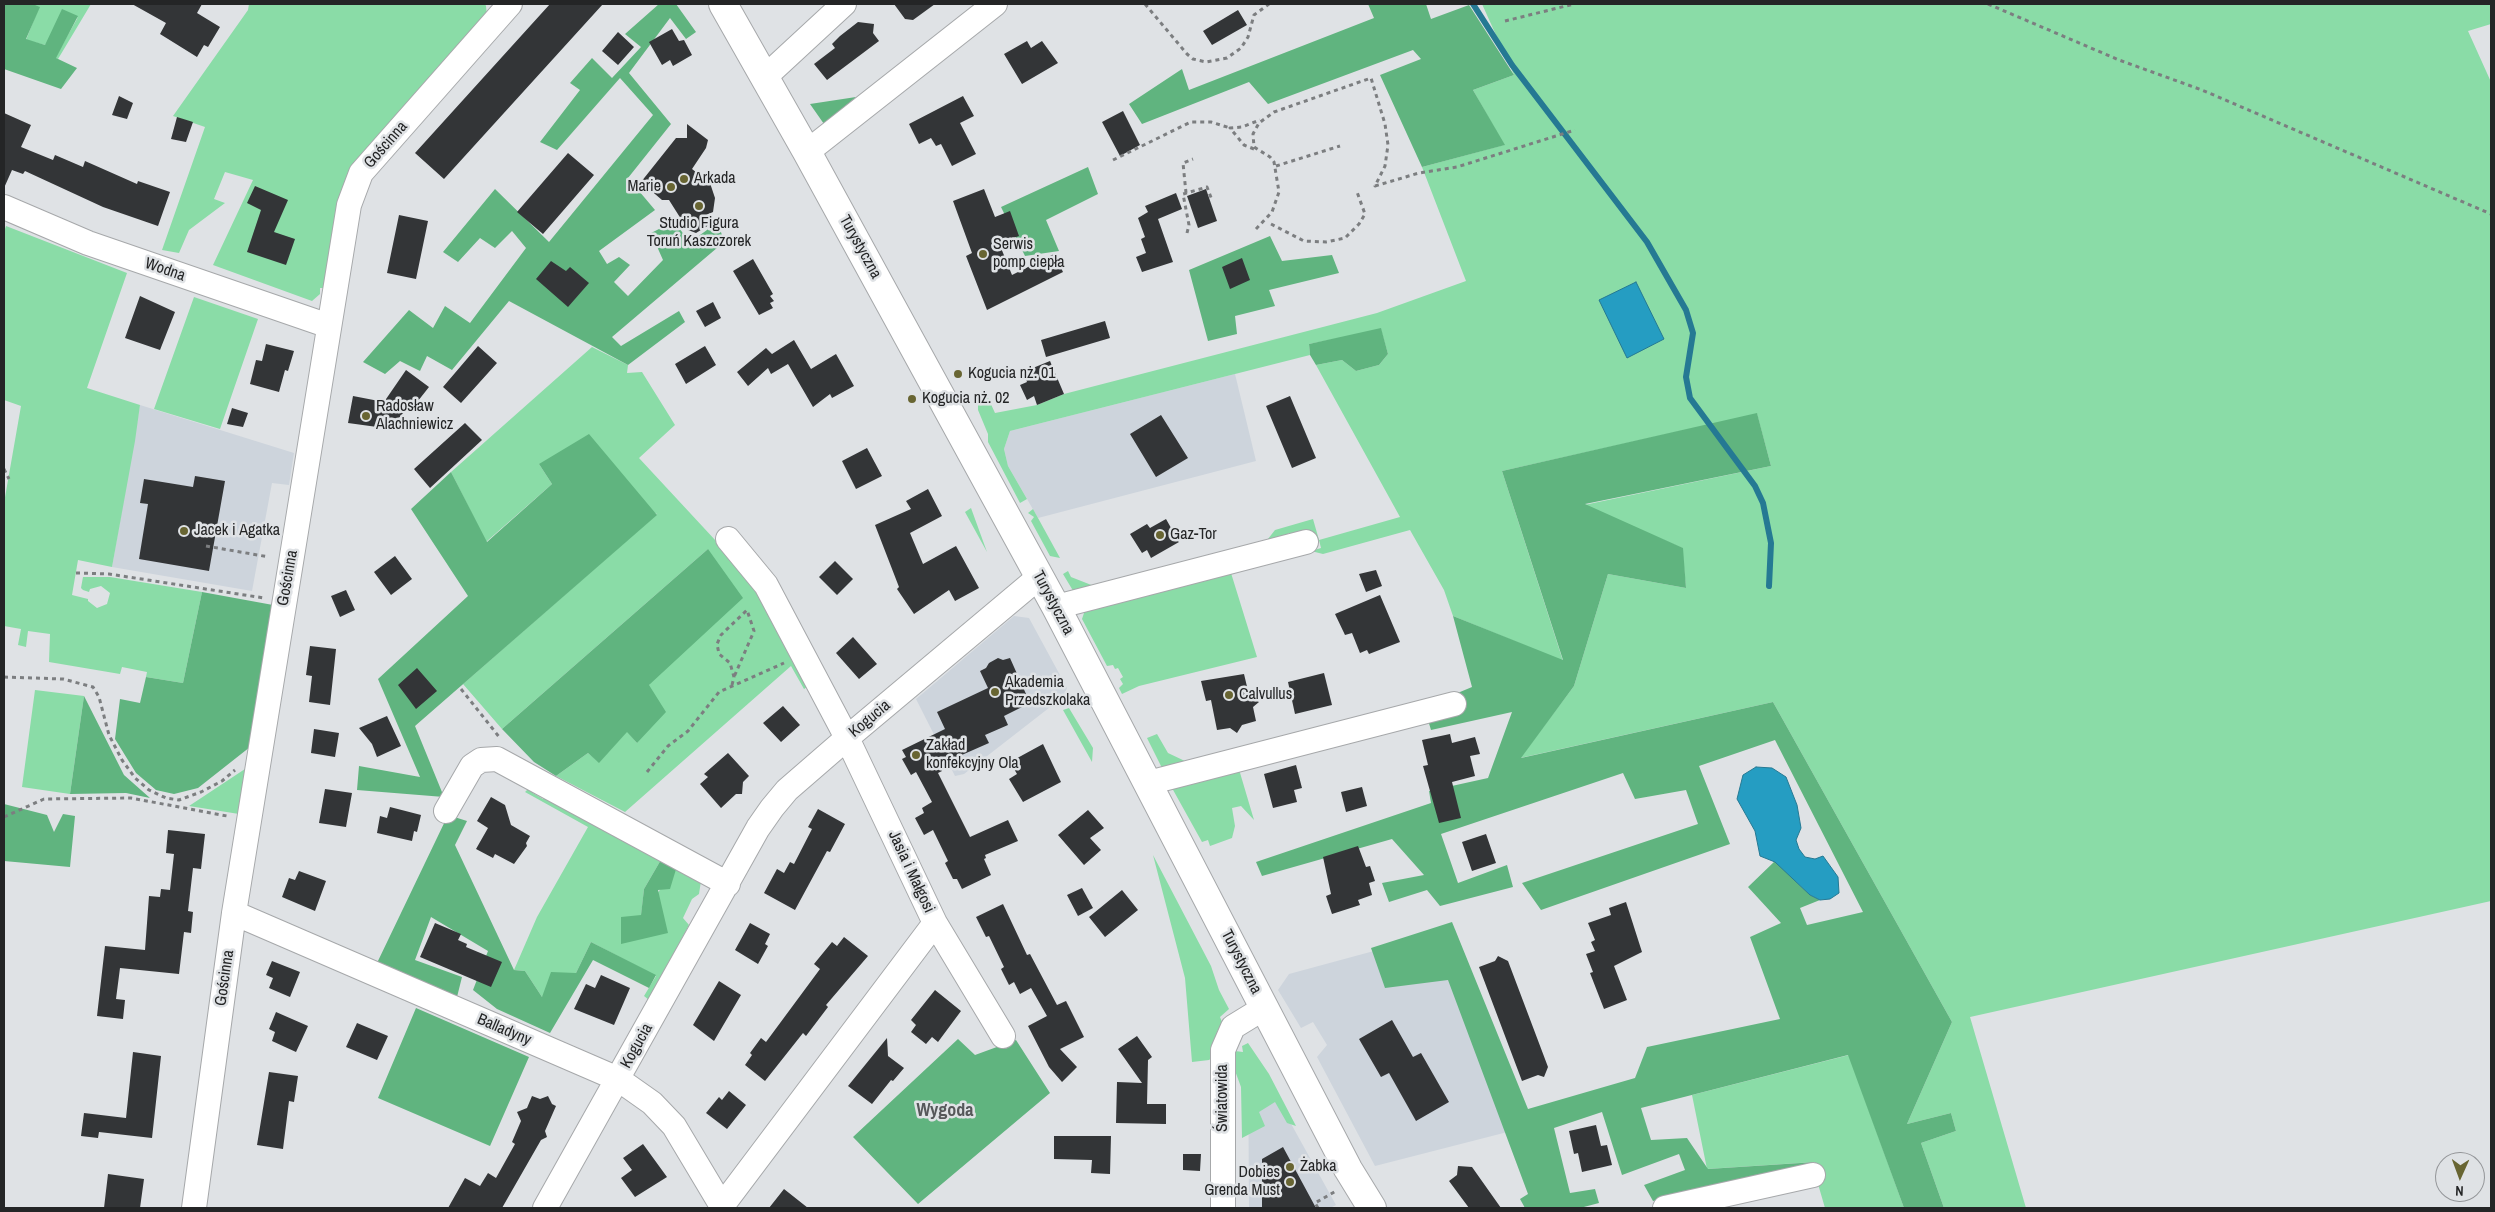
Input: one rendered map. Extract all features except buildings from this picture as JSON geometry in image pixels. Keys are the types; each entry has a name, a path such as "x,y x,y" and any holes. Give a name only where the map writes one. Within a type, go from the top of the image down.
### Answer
{"main road":[{"name":"Turystyczna","path":"724,4 766,77 1056,607 1344,1162 1372,1208"}],"street":[{"name":"Gościnna","path":"194,1208 234,913 348,205 361,174 510,4"},
{"path":"766,77 844,4"},
{"path":"807,152 995,4"},
{"name":"Wodna","path":"4,207 88,243 329,326"},
{"name":"Jasia i Małgosi","path":"722,1207 936,923 847,738 766,585 728,539"},
{"path":"1056,607 1306,542"},
{"name":"Kogucia","path":"544,1208 772,808 787,790 847,738 1039,577"},
{"path":"1148,783 1454,704"},
{"path":"446,811 472,766 481,760 497,759 728,884"},
{"name":"Balladyny","path":"234,913 618,1079 652,1103 674,1126 722,1207"},
{"path":"936,923 1003,1036"},
{"name":"Światowida","path":"1223,1208 1223,1050 1233,1027 1264,1008"},
{"path":"1665,1208 1813,1176"}],"path":[{"path":"1145,4 1187,54 1197,61 1206,62 1227,58 1241,48 1248,37 1254,15 1270,4"},
{"path":"1505,21 1574,4"},
{"path":"1988,4 2119,60 2202,90 2491,214"},
{"path":"1113,160 1191,122 1211,122 1230,128 1242,127 1371,78 1385,124 1388,145 1385,166 1374,186 1410,176 1457,167 1573,131"},
{"path":"1255,150 1253,134 1265,117"},
{"path":"1230,128 1244,145 1270,157 1276,166 1279,184 1278,198 1268,218 1256,229"},
{"path":"1276,166 1340,146"},
{"path":"1187,233 1189,225 1183,194 1186,193 1183,163 1194,160"},
{"path":"1186,193 1207,187 1212,200"},
{"path":"1271,224 1304,241 1326,242 1346,238 1359,224 1365,214 1357,192"},
{"path":"4,469 9,479"},
{"path":"206,546 291,560"},
{"path":"76,573 110,574 284,601"},
{"path":"731,686 754,631 747,610 721,635 717,644 719,654 730,662 734,677"},
{"path":"647,772 668,746 688,730 720,692 803,655"},
{"path":"4,677 63,679 92,688 99,697 109,735 122,760 135,778 149,790 166,798 179,800 222,781 242,764 261,742"},
{"path":"461,689 501,740"},
{"path":"4,817 44,799 130,798 229,816"},
{"path":"1318,1208 1315,1203 1338,1189"}],"shaded area":[{"path":"1235,374 1256,461 1038,518 1008,466 1004,449 1010,431"},
{"path":"140,405 294,453 289,485 272,483 252,591 112,567"},
{"name":"Akademia Przedszkolaka","path":"1014,616 1029,618 1067,688 1063,697 964,774 955,776 916,699"},
{"path":"1455,929 1527,1127 1375,1166 1317,1057 1327,1045 1313,1022 1301,1028 1278,990 1289,974"},
{"path":"1248,1046 1336,1205 1330,1208 1249,1208"}],"green space":[{"path":"4,4 33,4 40,7 26,39 45,45 62,9 78,16 56,58 77,68 61,89 4,69"},
{"path":"33,4 91,4 58,59 55,58 78,17 45,45 26,40 39,7"},
{"path":"249,4 485,4 486,6 487,16 348,180 327,288 320,288 320,294 312,301 213,265 253,180 225,172 214,199 225,203 189,230 179,253 162,250 205,127 173,116 248,10"},
{"path":"659,4 676,4 696,32 686,39 670,18 629,73 671,124 628,178 655,210 599,251 607,264 619,257 630,265 614,282 628,296 663,260 651,233 675,221 689,243 718,222 724,242 612,337 621,346 679,311 685,322 628,365 509,301 452,370 427,356 420,371 400,361 385,374 363,362 409,310 433,328 445,306 470,323 526,248 512,231 495,248 480,238 458,262 443,252 495,189 549,242 653,115 620,78 557,150 540,142 580,90 570,83 592,58 612,78 641,47 625,34"},
{"path":"1368,4 1426,4 1431,19 1469,5 1514,75 1473,90 1505,145 1422,167 1380,75 1421,59 1413,50 1268,104 1249,82 1142,124 1129,104 1182,69 1189,90 1374,18"},
{"path":"1482,4 2491,4 2491,24 2468,31 2491,82 2491,901 1970,1017 2026,1208 1944,1208 1921,1143 1956,1131 1951,1113 1907,1124 1952,1022 1773,702 1520,758 1574,686 1608,574 1686,588 1682,548 1584,505 1771,466 1757,414 1502,471 1563,661 1453,616 1444,590 1410,530 1323,554 1311,551 1321,548 1319,540 1400,517 1316,365 1342,360 1356,371 1379,365 1388,354 1381,330 1309,344 1310,355 1010,431 1004,449 1008,466 1027,499 1020,503 988,442 988,434 978,410 978,396 984,389 995,413 1037,405 1064,394 1377,313 1466,281 1422,167 1504,145 1473,90 1514,75"},
{"path":"856,97 824,124 810,104"},
{"path":"1088,167 1098,194 1046,220 1059,251 1025,256 1001,207"},
{"path":"6,226 127,273 87,388 140,405 135,441 112,567 78,560 72,595 88,599 97,608 107,604 110,593 101,586 90,589 89,592 83,590 81,588 83,577 110,577 202,592 183,683 146,677 147,672 122,667 120,674 49,662 50,634 28,631 26,647 18,645 21,629 4,626 4,503 21,406 4,400 4,232"},
{"path":"1270,236 1282,261 1332,255 1339,273 1269,290 1275,306 1235,316 1237,334 1208,341 1189,270"},
{"path":"194,297 258,319 220,429 154,409"},
{"path":"1381,328 1388,354 1379,365 1356,371 1342,360 1316,365 1310,355 1309,344"},
{"path":"592,347 628,365 627,373 642,372 675,425 639,458 716,541 732,527 723,539 760,587 812,684 804,689 791,666 625,812 556,776 588,753 599,762 627,731 637,743 649,685 708,549 502,729 463,684 657,514 539,464 552,484 486,542 451,472"},
{"path":"1757,413 1771,466 1585,504 1683,548 1686,588 1608,574 1574,686 1521,758 1773,702 1952,1022 1907,1124 1951,1113 1956,1131 1921,1143 1944,1208 1904,1208 1848,1055 1641,1108 1651,1140 1687,1138 1708,1169 1816,1162 1653,1201 1644,1185 1685,1170 1679,1154 1622,1175 1602,1112 1554,1128 1570,1193 1595,1189 1599,1203 1580,1208 1525,1208 1520,1199 1528,1194 1448,980 1385,988 1371,948 1452,922 1528,1109 1635,1078 1647,1047 1780,1019 1750,937 1781,923 1748,887 1775,861 1810,895 1820,900 1800,908 1807,925 1863,912 1775,740 1699,766 1730,844 1541,910 1522,883 1698,824 1686,790 1635,799 1623,773 1441,834 1458,883 1507,865 1513,887 1440,906 1427,890 1389,902 1382,883 1424,875 1392,839 1262,876 1256,862 1431,803 1429,791 1488,778 1512,712 1431,730 1424,707 1472,687 1453,616 1563,660 1502,471"},
{"path":"589,434 657,515 415,726 444,797 357,790 359,766 420,777 378,679 468,596 411,509 451,472 487,542 552,484 539,464"},
{"path":"971,508 987,552 965,512"},
{"path":"1033,509 1060,558 1050,556 1031,521 1034,517 1028,513"},
{"path":"1313,519 1319,540 1314,542 1297,533 1289,533 1277,543 1088,595 1075,594 1063,574 1068,571 1071,577 1099,588 1264,544 1275,530"},
{"path":"708,549 743,598 649,685 666,712 637,743 627,732 599,763 588,753 556,776 534,762 502,729"},
{"path":"1231,573 1257,657 1139,686 1122,694 1119,688 1123,684 1120,679 1123,677 1118,668 1115,669 1113,665 1107,666 1082,619 1084,613 1082,608"},
{"path":"202,592 273,605 250,747 198,788 174,794 156,790 136,773 115,739 120,699 140,703 146,677 183,683"},
{"path":"35,690 84,696 70,794 22,787"},
{"path":"84,696 124,775 150,798 126,793 70,794"},
{"path":"1069,708 1093,748 1092,762 1063,710"},
{"path":"1157,734 1168,753 1187,762 1165,774 1147,738"},
{"path":"1238,766 1254,820 1241,806 1232,808 1235,826 1232,838 1210,846 1208,840 1202,842 1172,788"},
{"path":"248,767 239,814 189,806"},
{"path":"530,787 533,793 543,799 549,797 662,858 644,889 641,916 621,944 677,866 701,881 699,894 692,899 683,918 689,925 649,1000 644,996 656,976 591,942 576,973 542,997 525,971 514,970 537,917 588,827 525,792"},
{"path":"4,804 47,815 54,832 63,814 75,816 70,867 4,861"},
{"path":"448,815 467,821 455,845 514,970 525,971 542,997 551,972 576,973 591,942 656,975 649,988 593,960 550,1033 497,1009 473,990 488,951 431,917 415,960 462,977 457,997 377,963"},
{"path":"1153,855 1211,966 1219,990 1229,1009 1220,1017 1222,1022 1217,1032 1215,1055 1209,1060 1192,1062 1185,978"},
{"path":"662,858 677,866 670,889 658,890 668,933 621,944 621,917 641,915 644,889"},
{"path":"416,1008 529,1057 490,1146 378,1098"},
{"path":"958,1039 975,1055 1016,1040 1050,1093 918,1204 853,1137"},
{"path":"1248,1043 1269,1074 1296,1126 1287,1123 1275,1102 1259,1112 1265,1126 1242,1138 1241,1087 1234,1068 1235,1051 1243,1052 1242,1046"},
{"path":"1849,1055 1904,1208 1825,1208 1818,1184 1815,1162 1707,1169 1692,1095"}],"water":[{"path":"1636,282 1664,339 1627,358 1599,300"},
{"path":"1756,767 1772,768 1786,777 1797,805 1801,828 1796,840 1799,849 1805,857 1815,859 1823,856 1838,877 1839,893 1830,899 1820,900 1810,895 1775,862 1760,856 1755,831 1737,799 1743,775"}],"waterway":[{"path":"1473,4 1512,65 1647,242 1686,310 1693,333 1686,377 1690,398 1755,486 1763,503 1771,543 1769,586"}],"place":[{"name":"Arkada","path":"684,179"},
{"name":"Marie","path":"671,187"},
{"name":"Studio Figura Toruń Kaszczorek","path":"699,206"},
{"name":"Serwis pomp ciepła","path":"983,254"},
{"name":"Kogucia nż. 01","path":"958,374"},
{"name":"Kogucia nż. 02","path":"912,399"},
{"name":"Radosław Alachniewicz","path":"366,416"},
{"name":"Jacek i Agatka","path":"184,531"},
{"name":"Gaz-Tor","path":"1160,535"},
{"name":"Akademia Przedszkolaka","path":"995,692"},
{"name":"Calvullus","path":"1229,695"},
{"name":"Zakład konfekcyjny Ola","path":"916,755"},
{"name":"Żabka","path":"1290,1167"},
{"name":"Dobies Grenda Must","path":"1290,1182"}],"district":[{"name":"Wygoda","path":"945,1111"}]}
